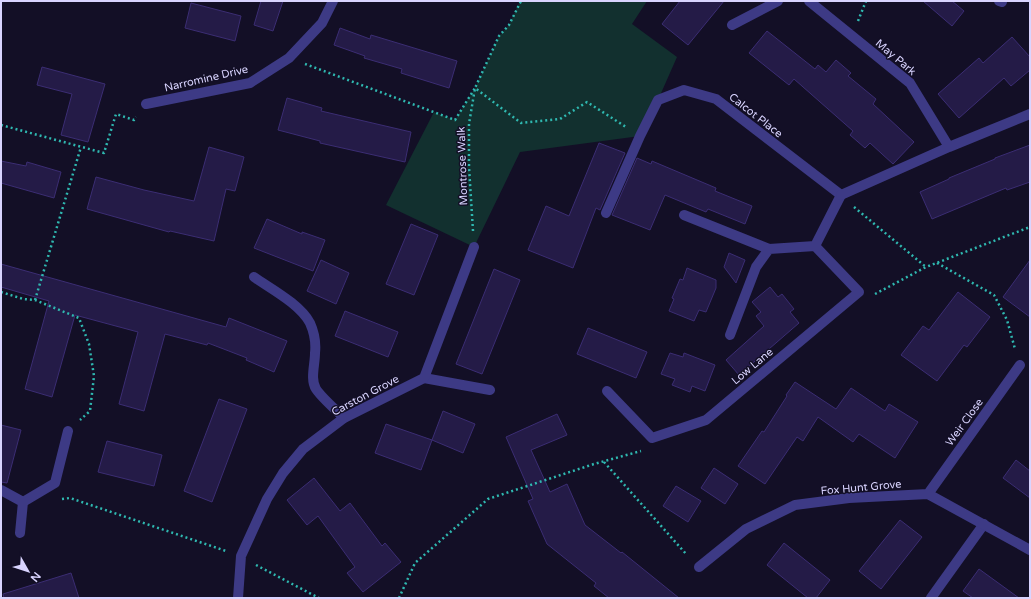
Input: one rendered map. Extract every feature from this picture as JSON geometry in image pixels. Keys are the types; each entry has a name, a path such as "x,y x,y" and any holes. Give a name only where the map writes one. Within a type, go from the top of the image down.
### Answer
{"street":[{"name":"Narromine Drive","path":"146,104 250,83 290,58 322,23 333,1"},
{"path":"732,25 778,1"},
{"name":"May Park","path":"809,1 910,83 949,148"},
{"name":"Calcot Place","path":"606,213 640,136 658,100 684,90 716,99 841,195"},
{"path":"684,215 769,249 815,246 841,195 1030,114"},
{"name":"Low Lane","path":"607,391 652,438 706,420 859,292 815,246"},
{"path":"474,248 424,378 490,390"},
{"path":"730,335 756,267 769,249"},
{"path":"254,277 291,303 301,312 310,324 316,354 313,372 316,389 344,418"},
{"name":"Weir Close","path":"928,494 1020,365"},
{"name":"Carston Grove","path":"238,598 241,556 267,499 283,473 303,449 344,418 424,378"},
{"path":"23,502 55,483 68,431"},
{"path":"1,490 23,502"},
{"path":"928,494 1030,550"},
{"name":"Fox Hunt Grove","path":"699,567 746,529 795,505 849,498 928,494"},
{"path":"20,533 23,502"},
{"path":"931,598 984,524"}],"path":[{"name":"Montrose Walk","path":"474,248 469,167 469,124 475,88 499,36 509,25 520,1"},
{"path":"290,58 455,120 475,88 520,123 560,119 587,102 640,136"},
{"path":"1,125 104,153 116,114 134,120 146,104"},
{"path":"35,300 81,147"},
{"path":"841,195 926,267 1030,227"},
{"path":"937,263 994,295 1008,320 1020,365"},
{"path":"1,292 23,299 35,300 79,318 89,344 94,376 90,411 68,431"},
{"path":"604,462 699,567"},
{"path":"54,500 70,498 241,556 319,598"}],"green space":[{"path":"520,1 647,1 632,24 677,57 640,136 520,152 474,247 386,205 434,112 455,120 475,88 499,36 509,25"}],"building":[{"path":"261,1 283,1 273,31 254,25"},
{"path":"680,1 724,1 688,45 662,24"},
{"path":"923,1 952,1 964,11 952,26"},
{"path":"191,3 241,16 235,41 185,28"},
{"path":"340,28 370,39 371,35 457,61 449,88 401,73 402,69 364,58 365,56 334,45"},
{"path":"767,31 815,69 818,65 826,72 836,60 851,73 848,76 876,99 873,104 914,142 893,164 870,143 865,148 850,135 853,131 794,79 789,85 749,53"},
{"path":"1012,37 1030,57 1030,70 1011,86 1004,78 959,118 938,94 979,58 983,63"},
{"path":"42,67 105,84 88,142 61,135 72,94 37,85"},
{"path":"287,98 322,108 321,111 411,132 405,162 320,143 320,141 278,130"},
{"path":"599,143 625,153 600,210 596,208 573,268 528,250 546,206 569,216"},
{"path":"1030,145 1030,182 1007,190 1006,188 932,219 920,192 995,158"},
{"path":"209,147 244,157 235,191 226,189 214,241 169,232 87,209 96,177 144,190 194,201"},
{"path":"637,158 651,164 652,161 716,188 715,191 752,206 745,224 708,209 706,212 665,195 650,230 612,215"},
{"path":"1,161 26,166 27,162 61,172 54,198 1,183"},
{"path":"267,219 302,234 302,232 325,240 313,271 254,248"},
{"path":"411,224 438,235 414,295 386,284"},
{"path":"729,253 745,260 736,283 724,267"},
{"path":"321,260 349,273 336,304 307,291"},
{"path":"1030,260 1030,317 1003,297"},
{"path":"1,264 226,327 229,318 287,341 274,372 246,360 247,358 208,343 207,345 165,334 144,411 119,404 138,332 75,315 52,397 25,389 49,301 1,287"},
{"path":"687,268 716,280 716,288 706,312 699,310 694,321 669,311 674,299 672,298 680,279 683,280"},
{"path":"494,269 520,280 482,374 456,364"},
{"path":"770,287 778,297 782,294 794,309 790,312 799,323 739,375 726,360 764,326 756,316 761,312 752,302"},
{"path":"958,292 990,317 967,347 964,345 937,381 901,355 923,326 929,330"},
{"path":"345,311 398,332 388,357 335,336"},
{"path":"588,328 647,352 636,378 577,354"},
{"path":"670,353 683,357 684,353 715,365 705,391 692,386 690,392 672,385 675,379 661,374"},
{"path":"795,382 836,409 851,388 885,411 889,404 918,422 895,458 859,434 853,442 818,417 803,441 797,437 765,484 738,466 762,431 764,432"},
{"path":"219,399 247,409 212,502 184,491"},
{"path":"443,411 475,424 463,453 432,440"},
{"path":"557,414 567,435 531,450 550,492 567,484 585,525 621,553 622,552 679,598 609,598 594,586 596,583 547,544 528,501 533,499 506,437"},
{"path":"386,424 432,440 421,470 375,453"},
{"path":"1,425 21,430 7,483 1,482"},
{"path":"107,441 162,455 154,486 98,472"},
{"path":"1016,460 1030,471 1030,498 1003,478"},
{"path":"714,468 738,484 725,504 701,488"},
{"path":"314,478 340,511 350,503 382,546 385,543 401,562 363,592 347,573 355,567 318,516 307,525 287,500"},
{"path":"676,486 701,501 688,522 663,506"},
{"path":"900,520 922,537 881,589 859,571"},
{"path":"784,543 830,580 816,598 808,598 767,565"},
{"path":"979,569 1019,598 973,598 963,591"},
{"path":"71,573 79,598 4,598 3,594"}]}
